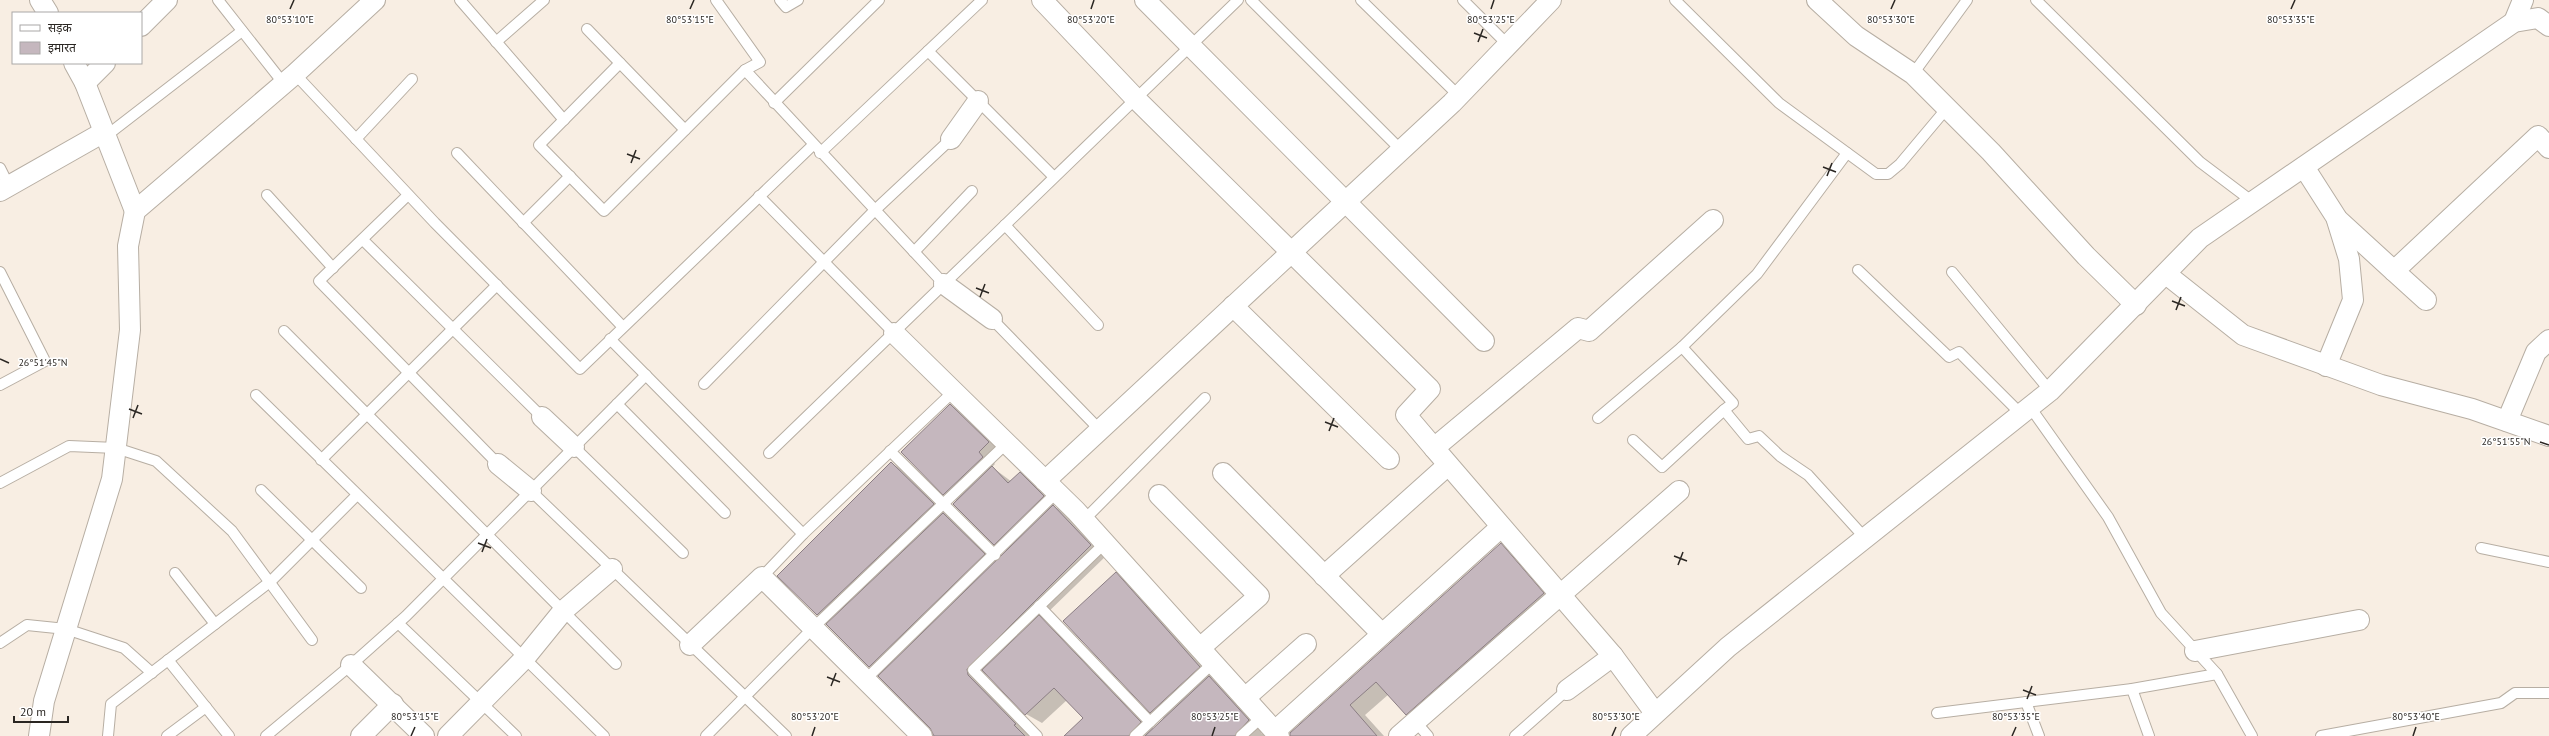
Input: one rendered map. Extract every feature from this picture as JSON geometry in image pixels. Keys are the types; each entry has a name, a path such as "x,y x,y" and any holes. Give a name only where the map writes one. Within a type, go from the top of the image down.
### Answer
{"street":[{"path":"40,0 47,12"},
{"path":"142,25 167,0"},
{"path":"135,211 289,79 375,0"},
{"path":"1042,0 1136,99 1290,253 1430,389 1406,415 1613,656 1656,713"},
{"path":"1145,0 1484,341"},
{"path":"1051,487 1100,430 1459,96 1551,0"},
{"path":"1817,0 1856,36 1913,74 1991,152 2086,256 2136,305"},
{"path":"1631,736 1728,647 2050,390 2136,305 2200,238 2514,22 2523,0"},
{"path":"2528,0 2543,22"},
{"path":"2514,22 2543,22"},
{"path":"39,736 44,701 112,479 130,330 128,246 135,211 85,83 75,64"},
{"path":"85,83 104,64"},
{"path":"952,139 978,100"},
{"path":"5,188 105,134"},
{"path":"2394,271 2538,136 2549,148"},
{"path":"2304,166 2336,217 2349,259 2353,300 2326,366"},
{"path":"2336,217 2426,300"},
{"path":"1434,448 1578,328 1589,331 1713,220"},
{"path":"2166,274 2243,335 2381,385 2472,409 2549,436"},
{"path":"944,284 992,319"},
{"path":"1233,306 1389,459"},
{"path":"894,333 1084,520 1272,728 1382,634 1501,526"},
{"path":"2507,421 2536,352 2549,340"},
{"path":"542,417 574,447"},
{"path":"498,464 531,491"},
{"path":"1324,576 1448,465"},
{"path":"1223,473 1382,634"},
{"path":"1399,736 1559,594 1679,491"},
{"path":"1159,495 1259,596 1200,648"},
{"path":"448,736 482,704 524,659 563,611 612,569"},
{"path":"690,645 762,577 922,736"},
{"path":"2194,651 2359,620"},
{"path":"1245,698 1306,644"},
{"path":"1567,690 1613,656"},
{"path":"351,665 393,704 424,736"},
{"path":"361,736 393,704"}],"lane":[{"path":"218,0 242,32 289,79 356,139 408,195 580,369 622,326 813,145"},
{"path":"460,0 564,120"},
{"path":"496,42 544,0"},
{"path":"620,63 539,145 604,211 745,70 760,62 716,0"},
{"path":"780,0 786,7 798,0"},
{"path":"774,103 879,0"},
{"path":"820,153 982,0"},
{"path":"769,453 1238,0"},
{"path":"1251,0 1401,150"},
{"path":"1361,0 1459,96"},
{"path":"1462,0 1508,45"},
{"path":"1675,0 1779,103 1876,174 1888,174 1900,164 1947,108"},
{"path":"1913,74 1967,0"},
{"path":"2036,0 2200,162 2252,202"},
{"path":"587,29 685,130"},
{"path":"105,134 242,32"},
{"path":"928,51 1054,177"},
{"path":"745,70 820,153 944,284"},
{"path":"356,139 412,79"},
{"path":"704,384 874,211 952,139"},
{"path":"457,153 622,326"},
{"path":"1598,418 1682,347 1757,274 1846,153"},
{"path":"0,168 5,188"},
{"path":"523,223 570,176"},
{"path":"914,252 972,191"},
{"path":"267,195 333,268"},
{"path":"408,195 319,281 498,464"},
{"path":"760,196 894,333"},
{"path":"1005,225 1098,325"},
{"path":"362,240 542,417"},
{"path":"1858,270 1949,357 1959,352 2025,410 2108,517 2161,613 2194,651 2217,674 2252,736"},
{"path":"0,272 45,361 0,385"},
{"path":"1952,272 2050,390"},
{"path":"321,460 497,285"},
{"path":"992,319 1100,430"},
{"path":"284,331 616,664"},
{"path":"610,338 803,534"},
{"path":"1633,440 1662,467 1733,403 1682,347"},
{"path":"266,736 351,665 398,623 646,375"},
{"path":"762,577 803,534 954,391"},
{"path":"256,395 356,496 604,736"},
{"path":"1084,520 1205,398"},
{"path":"617,404 724,513"},
{"path":"1724,410 1748,439 1759,436 1780,456 1808,475 1865,538"},
{"path":"706,736 813,628 1007,443"},
{"path":"0,483 69,446 116,448 156,461 232,531 271,581 312,640"},
{"path":"574,447 683,553"},
{"path":"890,451 944,503 994,555"},
{"path":"865,680 994,555 1051,487"},
{"path":"260,490 361,588"},
{"path":"531,491 744,698 786,736"},
{"path":"108,736 111,704 271,581 356,496"},
{"path":"1037,736 973,670 1105,543"},
{"path":"2481,548 2549,562"},
{"path":"174,573 215,624"},
{"path":"1040,606 1150,722"},
{"path":"398,623 516,736"},
{"path":"0,643 27,625 66,629 124,648 152,673"},
{"path":"168,660 230,736"},
{"path":"1135,736 1213,663"},
{"path":"1937,713 2132,689 2217,674"},
{"path":"2132,689 2149,736"},
{"path":"1515,736 1567,690"},
{"path":"2321,736 2501,703 2516,693 2549,693"},
{"path":"2026,702 2039,736"},
{"path":"167,736 206,707"},
{"path":"1415,721 1428,736"},
{"path":"1241,736 1272,728"}],"building":[{"path":"950,404 989,442 979,452 983,457 943,495 901,452"},
{"path":"891,462 934,504 817,615 777,576"},
{"path":"992,466 1008,483 1020,472 1044,496 994,545 953,504"},
{"path":"1053,505 1091,545 967,669 968,675 1016,724 1014,725 1025,736 934,736 930,728 878,676"},
{"path":"943,513 985,554 869,667 826,624"},
{"path":"1501,543 1544,593 1406,715 1376,682 1350,705 1377,736 1290,736 1290,733"},
{"path":"1116,572 1200,667 1150,713 1063,621"},
{"path":"1039,615 1141,722 1129,736 1064,736 1083,718 1054,688 1025,715 982,670"},
{"path":"1209,676 1249,720 1235,736 1145,736"}]}
